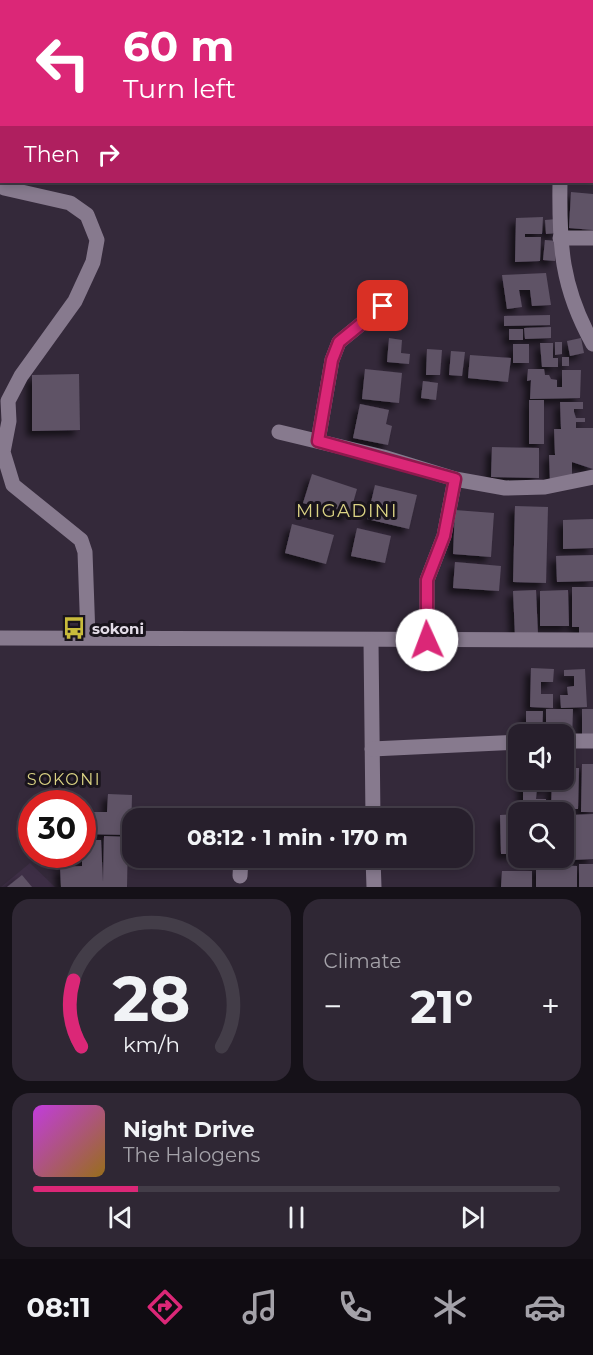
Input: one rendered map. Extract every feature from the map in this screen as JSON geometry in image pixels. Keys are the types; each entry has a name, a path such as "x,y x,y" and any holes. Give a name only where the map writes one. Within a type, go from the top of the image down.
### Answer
{"street":[{"path":"560,183 560,238 564,274 573,302 593,344"},
{"path":"4,188 70,203 87,215 97,240 93,262 75,301 21,376 8,401 9,421 3,452 14,485 81,540 86,552 88,636"},
{"path":"560,238 593,238"},
{"path":"318,441 332,360 339,342 383,306"},
{"path":"279,432 455,479 525,490 593,477"},
{"path":"427,640 427,580 444,536 455,479"},
{"path":"0,638 88,636 371,641 593,640"},
{"path":"371,641 373,808"},
{"path":"574,741 593,741"},
{"path":"372,749 508,743"},
{"path":"240,868 240,876"},
{"path":"373,868 374,887"}],"shaded area":[{"path":"24,868 35,868 55,887 1,887"}],"building":[{"path":"571,192 593,194 593,230 569,228"},
{"path":"543,217 542,234 525,234 525,237 541,237 540,261 515,262 516,218"},
{"path":"557,219 558,233 546,234 545,220"},
{"path":"545,240 557,241 555,261 543,260"},
{"path":"546,273 551,305 532,306 530,290 519,290 522,307 507,309 502,275"},
{"path":"550,315 550,325 504,326 504,316"},
{"path":"551,327 551,338 525,339 524,328"},
{"path":"509,329 523,329 523,340 509,340"},
{"path":"389,338 402,340 401,353 410,354 409,364 387,362"},
{"path":"581,338 584,353 570,356 567,341"},
{"path":"555,342 562,342 562,354 555,355"},
{"path":"540,343 553,343 553,358 558,358 558,367 542,367"},
{"path":"513,344 529,344 529,363 513,363"},
{"path":"427,349 442,350 440,375 426,375"},
{"path":"451,351 465,352 462,376 449,375"},
{"path":"470,355 511,358 508,382 468,378"},
{"path":"562,357 569,357 569,366 562,366"},
{"path":"365,369 402,373 399,403 362,399"},
{"path":"528,369 544,369 545,375 557,380 557,387 562,387 562,370 581,370 580,398 530,399 531,380 527,381"},
{"path":"79,374 80,430 32,431 32,375"},
{"path":"423,381 438,383 436,400 421,398"},
{"path":"529,400 544,400 544,444 529,444"},
{"path":"560,402 583,402 583,409 574,409 574,412 576,418 585,418 585,422 576,422 576,428 593,428 593,469 572,462 572,481 550,482 549,455 555,455 554,429 561,429"},
{"path":"360,404 389,410 386,424 392,426 388,445 353,438"},
{"path":"492,447 539,448 539,478 491,477"},
{"path":"312,474 357,489 349,517 303,503"},
{"path":"375,485 417,495 409,529 367,519"},
{"path":"515,506 548,507 546,583 513,582"},
{"path":"455,510 494,513 491,557 453,554"},
{"path":"593,519 593,548 563,549 563,520"},
{"path":"292,524 334,535 326,564 285,553"},
{"path":"357,528 391,536 385,563 351,556"},
{"path":"593,555 593,581 557,582 556,556"},
{"path":"455,562 501,566 499,591 453,588"},
{"path":"572,587 593,587 593,637 579,637 579,627 572,627"},
{"path":"536,590 538,635 515,636 513,591"},
{"path":"568,590 569,626 540,626 540,591"},
{"path":"531,668 554,669 553,682 541,682 541,694 553,694 553,708 530,707"},
{"path":"585,669 587,707 561,708 560,695 568,695 567,687 574,686 574,676 564,676 564,670"},
{"path":"546,709 573,709 572,724 546,724"},
{"path":"582,709 593,709 593,737 582,737"},
{"path":"526,711 543,711 542,724 526,724"},
{"path":"582,764 593,764 593,812 581,812"},
{"path":"574,768 579,768 578,809 574,809 574,802 551,802 552,790 574,790"},
{"path":"523,790 537,790 536,799 546,799 546,802 523,802"},
{"path":"108,794 132,795 132,808 122,808 122,835 96,834 96,812 107,812"},
{"path":"593,814 593,859 574,860 574,815"},
{"path":"500,815 508,815 508,854 501,854"},
{"path":"104,836 122,837 122,868 127,868 127,887 61,887 60,868 96,868 96,840 101,840 103,882"},
{"path":"579,864 593,864 593,887 579,887"},
{"path":"577,866 577,887 536,887 536,868 574,868"},
{"path":"502,871 532,871 532,887 501,887"},
{"path":"22,875 32,887 7,887"}],"place":[{"name":"sokoni","path":"74,628"}],"district":[{"name":"MIGADINI","path":"347,511"},
{"name":"SOKONI","path":"64,779"}],"route":[{"path":"383,306 339,342 332,360 318,441 383,457 455,479 444,536 427,580 425,594 427,640"}]}
